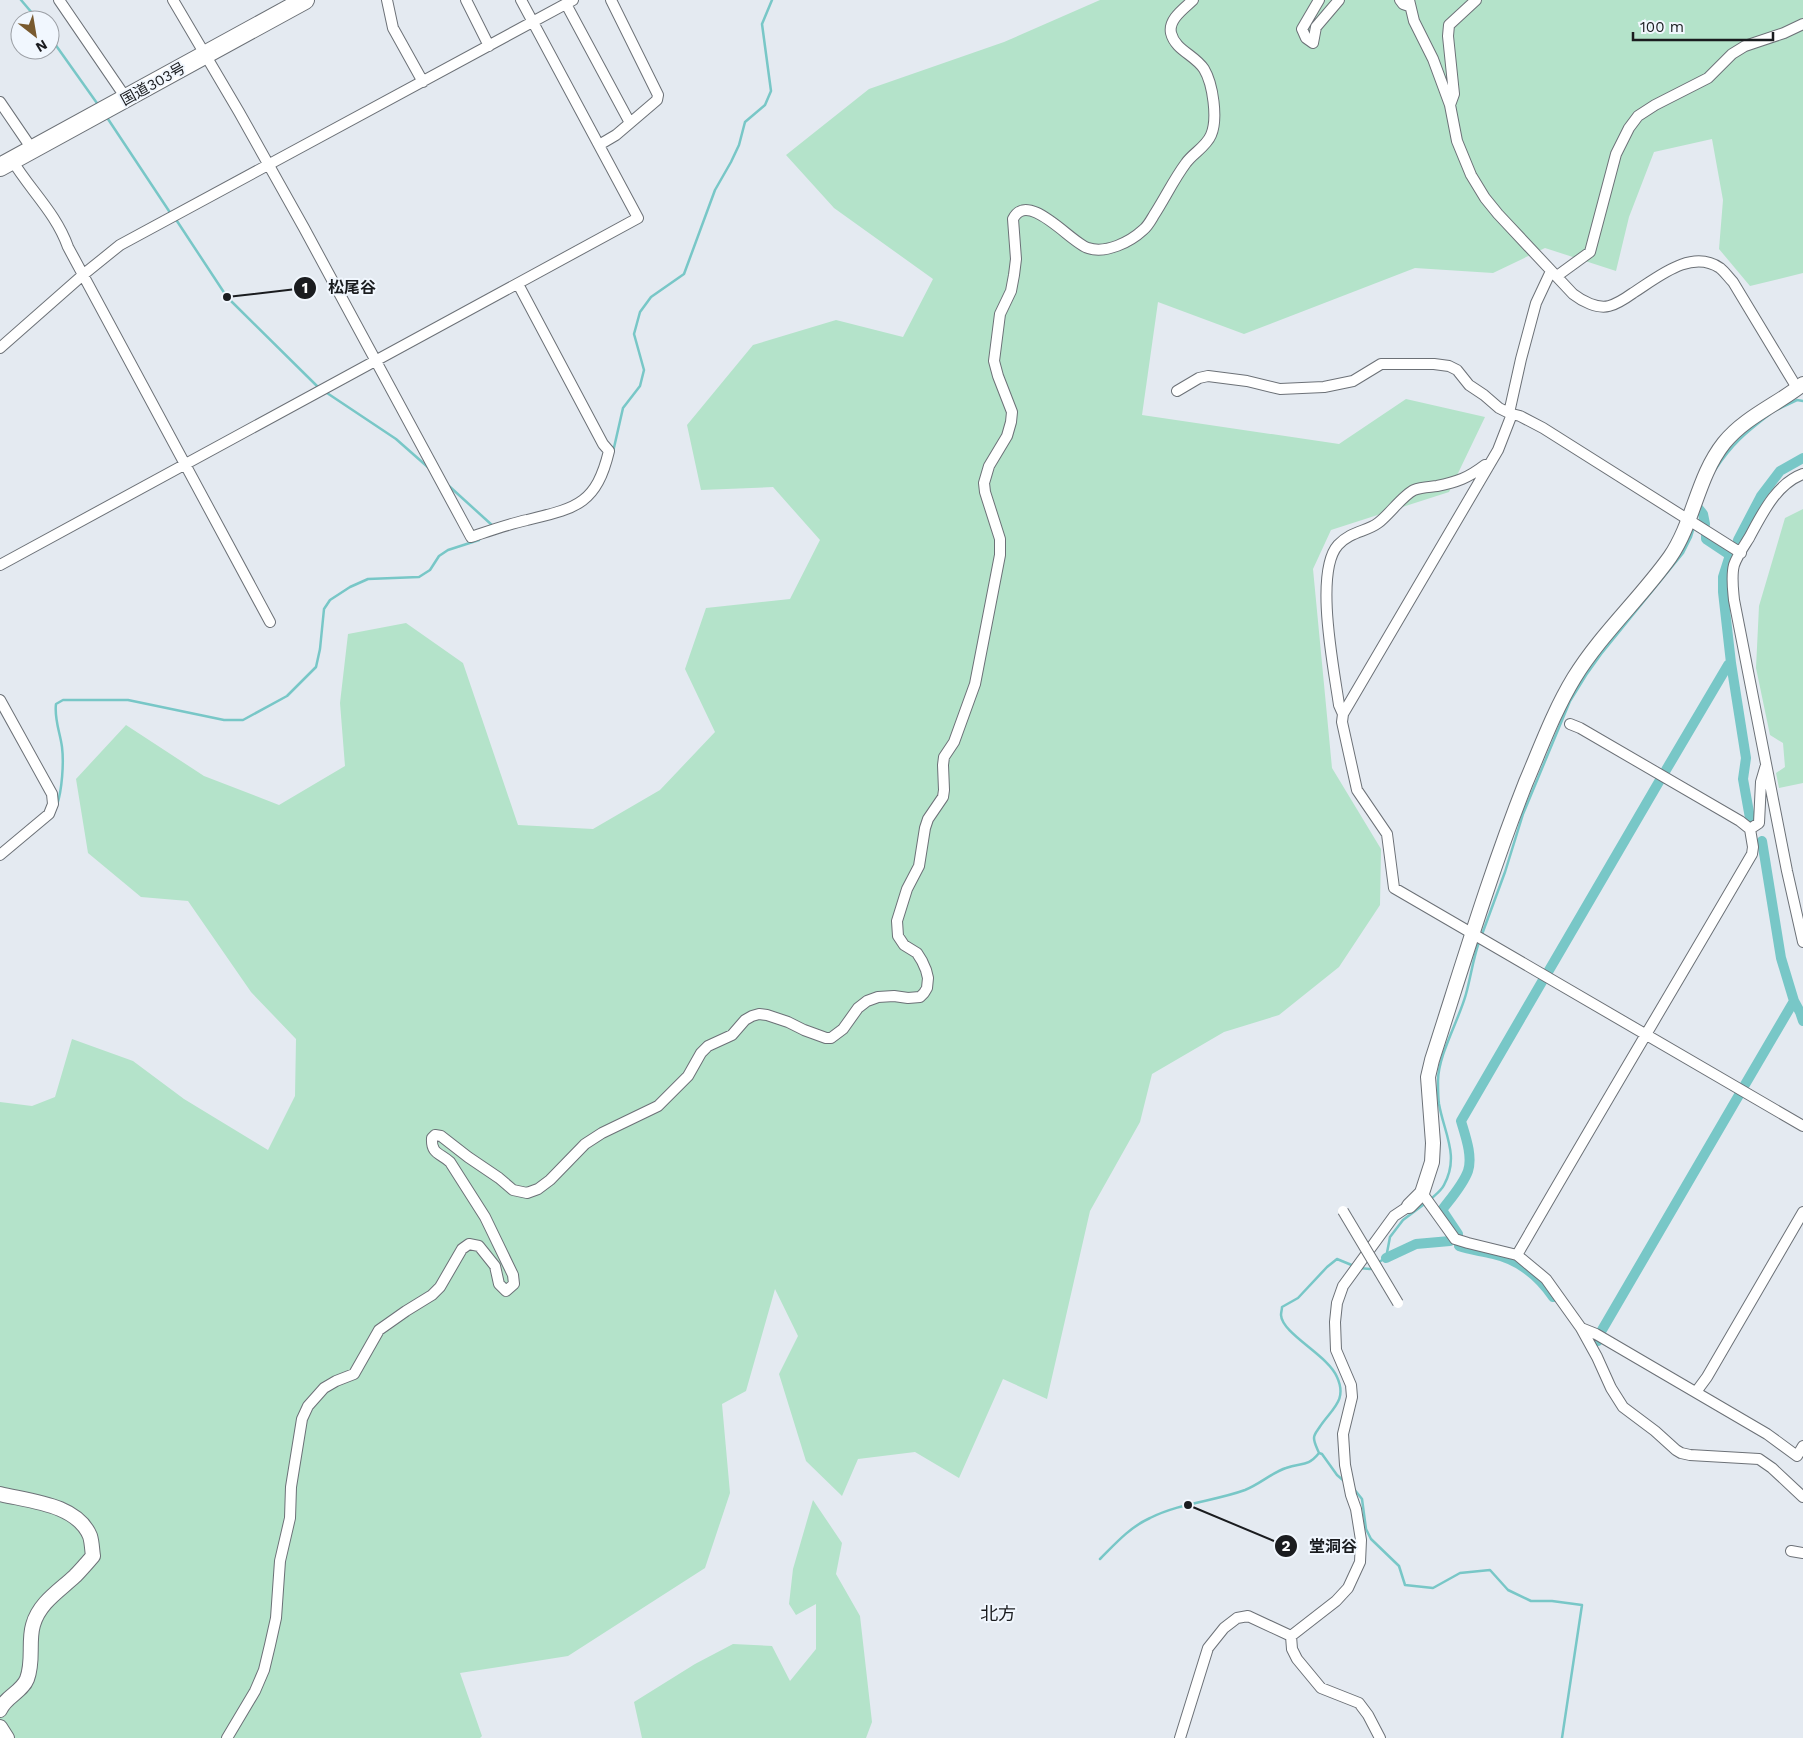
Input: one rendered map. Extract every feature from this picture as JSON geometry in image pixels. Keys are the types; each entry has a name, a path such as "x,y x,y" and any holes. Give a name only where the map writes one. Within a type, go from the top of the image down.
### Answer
{"highway":[{"name":"国道303号","path":"6,164 306,0"}],"street":[{"path":"59,0 126,98"},
{"path":"173,0 269,165 471,537 525,520 559,513 581,502 597,485 604,471 609,451 603,444 518,284"},
{"path":"387,0 393,28 423,82"},
{"path":"466,0 488,46"},
{"path":"0,565 638,218 521,0"},
{"path":"599,146 616,135 657,100 658,95 611,0"},
{"path":"227,1738 256,1691 264,1670 276,1618 280,1561 290,1518 291,1488 298,1439 302,1419 308,1406 324,1388 354,1374 379,1330 432,1296 440,1288 462,1249 469,1244 479,1246 495,1266 499,1284 506,1290 514,1284 513,1275 484,1217 450,1162 436,1153 431,1146 432,1138 435,1135 442,1136 468,1158 499,1178 513,1190 527,1193 538,1189 550,1180 585,1144 602,1133 658,1106 688,1076 701,1052 708,1046 732,1035 745,1020 752,1016 767,1014 804,1030 831,1038 843,1029 858,1008 867,1001 878,997 894,996 908,998 920,997 924,994 928,978 924,965 917,953 904,945 898,936 897,921 907,888 919,866 928,819 943,797 944,757 954,742 975,684 1000,555 1000,539 985,492 984,482 989,466 1007,436 1011,422 1012,412 994,360 1000,314 1011,291 1014,275 1016,259 1013,219 1015,214 1024,210 1032,212 1053,221 1087,248 1103,251 1118,246 1144,230 1186,162 1205,145 1211,135 1214,123 1212,91 1204,70 1198,62 1177,45 1171,29 1177,16 1193,0"},
{"path":"1319,0 1302,29 1306,38 1313,44 1316,27 1339,0"},
{"path":"1291,1636 1348,1588 1360,1562 1361,1540 1345,1464 1343,1434 1352,1397 1351,1385 1336,1350 1335,1322 1337,1303 1343,1286 1394,1216 1409,1206 1422,1193 1432,1162 1433,1143 1428,1077 1472,932 1515,811 1560,702 1575,676 1591,654 1669,557 1682,536 1702,480 1725,442 1756,415 1800,386 1733,282 1721,269 1709,263 1695,261 1676,266 1622,300 1608,306 1586,303 1573,294 1485,198 1471,175 1458,141 1450,105 1433,59 1414,21 1409,3 1402,4 1400,0"},
{"path":"1450,105 1454,94 1448,36 1449,24 1476,0"},
{"path":"0,348 120,245 570,2 630,123"},
{"path":"1803,24 1784,33 1745,46 1732,54 1708,78 1655,105 1638,116 1630,128 1616,154 1590,252 1554,274 1536,302 1510,414 1498,450 1343,714 1342,722 1357,790 1387,834 1394,888 1803,1126"},
{"path":"0,102 32,149"},
{"path":"6,164 46,206 270,622"},
{"path":"1177,390 1199,378 1208,376 1247,381 1280,389 1324,387 1353,381 1382,364 1434,364 1449,366 1457,370 1469,386 1484,395 1499,408 1543,428 1741,553"},
{"path":"1343,714 1339,705 1326,601 1329,565 1332,554 1338,545 1348,537 1358,531 1376,525 1416,490 1461,481 1490,464"},
{"path":"1803,474 1786,484 1776,493 1734,565 1733,583 1734,600 1803,942"},
{"path":"0,700 52,794 52,804 49,814 0,855"},
{"path":"1517,1255 1752,854 1753,847 1750,829 1740,821 1588,732 1570,724"},
{"path":"1750,829 1759,823 1761,782 1766,764"},
{"path":"1422,1193 1456,1238 1468,1243 1517,1255 1546,1279 1581,1328 1611,1388 1623,1407 1655,1431 1676,1450 1690,1455 1759,1459 1772,1468 1803,1497"},
{"path":"1343,1211 1398,1303"},
{"path":"1696,1392 1803,1212"},
{"path":"1581,1328 1596,1334 1767,1434 1797,1456 1803,1446"},
{"path":"0,1494 38,1501 69,1513 82,1523 90,1537 93,1556 39,1611 32,1627 32,1656 27,1679 21,1689 2,1705 0,1710"},
{"path":"1791,1551 1803,1554"},
{"path":"1180,1738 1208,1648 1224,1628 1237,1618 1248,1616 1291,1636"},
{"path":"1291,1636 1292,1649 1297,1659 1320,1688 1359,1703 1368,1715 1380,1738"},
{"path":"0,1727 7,1738"}],"green space":[{"path":"1100,0 1803,0 1803,273 1750,286 1719,249 1723,200 1712,139 1654,152 1629,217 1616,271 1545,248 1493,273 1415,268 1244,334 1158,302 1142,415 1339,444 1406,399 1485,417 1449,492 1331,530 1313,569 1332,768 1381,849 1380,905 1339,967 1279,1015 1224,1032 1152,1074 1140,1122 1090,1211 1047,1399 1003,1379 959,1478 915,1452 858,1459 842,1496 806,1461 779,1374 798,1336 775,1289 746,1391 722,1404 730,1493 705,1568 568,1656 460,1673 482,1736 480,1738 0,1738 0,1102 32,1106 55,1097 72,1039 133,1061 184,1099 268,1150 295,1096 296,1039 251,992 188,901 141,897 88,853 76,779 126,725 204,776 279,805 345,766 340,703 348,634 406,623 463,663 518,825 593,829 660,790 715,732 685,669 706,608 790,599 820,540 773,487 701,490 687,425 753,345 836,320 903,337 933,279 834,208 786,155 869,89 1004,42"},
{"path":"1803,509 1803,783 1779,788 1776,773 1785,767 1783,743 1770,735 1756,668 1759,606 1785,518"},
{"path":"813,1500 842,1543 836,1574 860,1616 872,1722 866,1738 642,1738 634,1702 695,1664 733,1644 772,1646 790,1681 816,1649 816,1604 796,1615 789,1604 793,1569"}],"waterway":[{"path":"21,0 30,10"},
{"path":"613,452 623,408 640,386 644,370 634,334 640,312 651,297 684,274 715,190 739,145 745,122 765,105 771,91 762,24 772,0"},
{"path":"60,51 99,106"},
{"path":"106,116 171,214"},
{"path":"175,218 227,297 319,388"},
{"path":"324,391 396,439 430,469"},
{"path":"1774,411 1797,400 1803,401"},
{"path":"1715,470 1740,439 1770,414"},
{"path":"1738,540 1761,496 1780,471 1803,458"},
{"path":"449,486 493,526"},
{"path":"1699,509 1703,514 1705,524"},
{"path":"1481,937 1505,872 1523,814 1570,701 1601,654 1683,553 1694,527"},
{"path":"1706,536 1706,539 1730,555 1723,577 1723,592 1731,663 1746,758 1743,779 1750,818"},
{"path":"57,805 63,761 56,704 63,700 128,700 224,720 243,720 287,696 316,667 320,649 324,609 330,600 350,587 368,579 419,577 430,570 439,556 448,550 479,540"},
{"path":"1666,770 1728,665 1731,663"},
{"path":"1548,972 1660,780"},
{"path":"1762,841 1781,958 1794,1001 1803,1021"},
{"path":"1431,1199 1444,1185 1451,1164 1451,1154 1439,1104 1438,1084 1441,1060 1466,994 1479,942"},
{"path":"1458,1234 1442,1210 1468,1171 1470,1159 1461,1121 1543,980"},
{"path":"1743,1088 1794,1001"},
{"path":"1602,1330 1739,1095"},
{"path":"1377,1263 1386,1258 1390,1237 1403,1220 1427,1202"},
{"path":"1386,1258 1416,1244 1450,1241"},
{"path":"1459,1246 1489,1253 1519,1264 1534,1275 1553,1297"},
{"path":"1344,1481 1337,1475 1322,1454 1319,1453 1314,1438 1314,1435 1339,1399 1341,1392 1337,1377 1325,1361 1289,1330 1283,1322 1281,1314 1282,1307 1298,1298 1337,1259 1354,1266"},
{"path":"1359,1268 1370,1269 1373,1267"},
{"path":"1592,1340 1598,1341"},
{"path":"1100,1559 1129,1531 1150,1518 1185,1505 1245,1490 1281,1470 1307,1463 1319,1453"},
{"path":"1354,1489 1362,1499 1366,1529 1371,1539 1399,1566 1405,1585 1433,1588 1460,1573 1490,1570 1508,1590 1531,1601 1552,1601 1582,1605 1562,1738"}],"place":[{"name":"松尾谷","path":"227,297"},
{"name":"堂洞谷","path":"1188,1505"}],"district":[{"name":"北方","path":"998,1613"}]}
